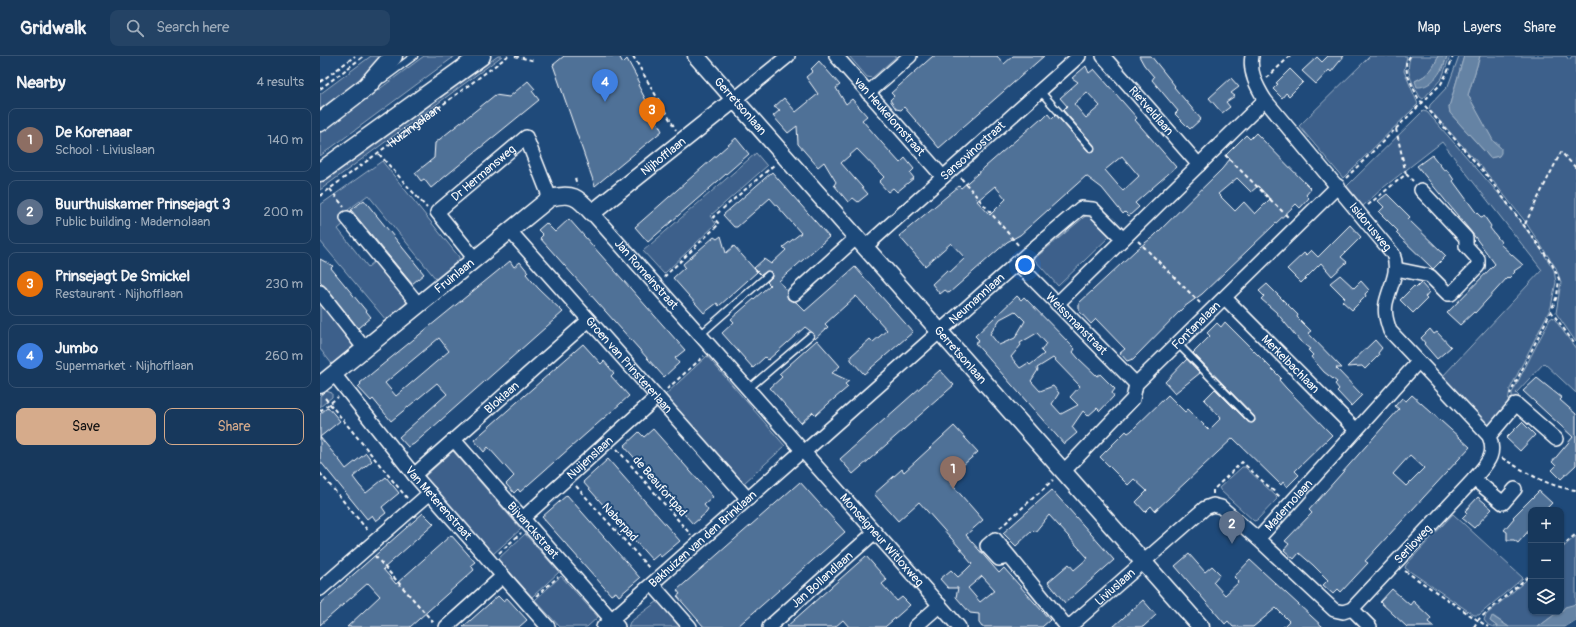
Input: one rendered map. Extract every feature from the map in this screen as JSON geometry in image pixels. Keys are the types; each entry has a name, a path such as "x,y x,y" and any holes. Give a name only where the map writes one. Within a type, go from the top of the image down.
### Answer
{"main road":[{"path":"320,122 366,86 393,56"},
{"name":"Huizingalaan","path":"320,172 481,56"}],"street":[{"name":"Gerretsonlaan","path":"696,56 1201,627"},
{"path":"735,99 788,56"},
{"name":"van Heukelomstraat","path":"836,56 943,177"},
{"path":"868,93 910,56"},
{"name":"Sansovinostraat","path":"861,242 943,177 1079,56"},
{"name":"Rietveldlaan","path":"1103,56 1199,165"},
{"name":"Isidorusweg","path":"1252,56 1252,72 1257,87 1265,100 1360,212 1393,254 1396,269"},
{"name":"Nijhofflaan","path":"592,213 735,99"},
{"path":"1057,304 1265,100"},
{"name":"Dr Hermansweg","path":"437,212 526,137 550,198"},
{"name":"Fontanalaan","path":"1064,471 1133,399 1136,384 1338,186"},
{"path":"1421,190 1466,238 1466,246 1478,259 1478,266 1452,294 1448,294 1430,276 1396,269 1386,304 1386,319 1390,331 1488,436 1492,445 1491,456"},
{"path":"550,198 565,194 581,200 592,213"},
{"name":"Fruinlaan","path":"322,392 334,374 550,198"},
{"name":"Neumannlaan","path":"940,332 1081,208 1093,209 1126,236"},
{"path":"437,212 475,260"},
{"name":"Jan Romeinstraat","path":"592,213 804,451"},
{"path":"347,218 419,305"},
{"name":"Groen van Prinstererlaan","path":"510,231 748,499"},
{"path":"794,294 861,242"},
{"name":"Weissmanstraat","path":"1017,263 1136,384"},
{"path":"320,292 365,348"},
{"name":"Merkelbachlaan","path":"1225,298 1356,430"},
{"name":"Bloklaan","path":"414,475 589,320"},
{"name":"Bakhuizen van den Brinklaan","path":"611,625 655,581 940,332"},
{"name":"Madernolaan","path":"1213,505 1221,507 1258,539 1418,362"},
{"name":"Van Meterenstraat","path":"334,374 414,475 548,627"},
{"name":"Nuijenslaan","path":"522,518 657,397"},
{"path":"1488,436 1516,404 1556,439"},
{"name":"Bijvanckstraat","path":"454,440 567,568 611,625"},
{"name":"Monseigneur Witloxweg","path":"804,451 959,627"},
{"name":"Serlioweg","path":"1352,609 1474,479 1491,456"},
{"path":"1474,479 1503,503 1515,489"},
{"path":"320,589 430,493"},
{"path":"1144,563 1205,508 1213,505"},
{"name":"Jan Bollandlaan","path":"769,627 875,532"},
{"path":"1258,539 1334,610 1342,612 1352,609 1370,627"},
{"name":"Liviuslaan","path":"1009,558 1068,627 1144,563"},
{"path":"446,627 503,576"},
{"path":"655,581 690,627"},
{"path":"915,627 940,605"}],"lane":[{"path":"366,86 380,82 414,56"},
{"path":"1040,91 1091,148"},
{"path":"700,335 768,275"},
{"path":"748,389 810,336"},
{"path":"1178,344 1250,419"}],"path":[{"path":"320,82 354,56 357,62"},
{"path":"320,89 364,56"},
{"name":"Huizingalaan","path":"320,196 379,154 508,56"},
{"path":"515,56 535,61"},
{"path":"634,56 683,141"},
{"path":"1257,87 1290,56"},
{"path":"1410,56 1406,63 1407,74 1422,104 1485,173 1551,262 1559,279 1557,296 1551,311 1509,396 1511,410"},
{"path":"1338,186 1441,84 1448,71 1453,56"},
{"path":"1396,129 1406,174 1421,190"},
{"path":"1217,147 1297,227"},
{"path":"1524,224 1561,152 1576,168"},
{"path":"379,154 427,208 437,212"},
{"path":"656,284 719,224 713,217 785,155"},
{"path":"953,168 1027,254"},
{"path":"1360,212 1406,174"},
{"path":"330,189 349,212 347,218"},
{"path":"1126,236 1210,313"},
{"path":"1551,311 1576,346"},
{"path":"657,397 712,348"},
{"path":"320,411 347,390"},
{"name":"Van Meterenstraat","path":"322,392 329,404 414,507"},
{"name":"de Beaufortpad","path":"609,440 698,543"},
{"path":"1491,456 1545,483 1559,488 1576,490"},
{"path":"1213,505 1213,490 1242,462 1289,505"},
{"path":"997,530 1064,471"},
{"path":"320,473 372,544 438,627"},
{"name":"Naberpad","path":"568,477 655,581"},
{"path":"1564,544 1576,534"},
{"path":"1394,564 1488,627"},
{"path":"527,604 567,568"},
{"path":"1474,627 1478,620 1528,577"}],"shaded area":[{"path":"371,56 390,56 320,114 320,94"},
{"path":"424,56 455,56 320,156 320,133"},
{"path":"498,56 502,56 320,190 320,176 442,87 481,68"},
{"path":"849,56 897,56 872,78 867,77"},
{"path":"1370,56 1407,56 1404,71 1418,104 1343,178 1299,126"},
{"path":"1411,56 1438,56 1435,65 1430,71 1415,81 1443,69 1447,56 1450,56 1442,78 1423,99 1420,97 1410,77 1408,67"},
{"path":"1438,56 1447,56 1440,72 1428,84 1417,87 1415,81 1430,71 1435,65"},
{"path":"1459,56 1464,56 1449,107 1450,113 1490,158 1499,156 1498,143 1494,143 1468,95 1480,56 1566,56 1569,60 1572,56 1576,56 1576,342 1556,313 1561,282 1556,268 1524,220 1481,166 1429,109 1430,105 1448,86"},
{"path":"1464,56 1480,56 1468,95 1494,142 1501,148 1501,153 1499,156 1490,158 1450,113 1449,107"},
{"path":"1423,111 1427,112 1506,202 1540,248 1554,270 1556,282 1551,307 1510,389 1507,409 1489,428 1442,377 1542,270 1442,142 1384,187 1363,206 1347,186"},
{"path":"756,153 767,166 710,216 716,224 664,274 643,251"},
{"path":"382,161 459,257 459,260 436,279 368,195 340,216 345,223 338,229 368,267 376,260 407,298 406,304 386,320 320,241 320,205"},
{"path":"1089,213 1110,236 1058,286 1034,259"},
{"path":"323,300 358,342 332,364 320,349 320,303"},
{"path":"1553,317 1576,349 1576,393 1544,363 1516,393 1519,396 1512,404 1512,393 1550,319"},
{"path":"707,356 785,446 744,483 665,395"},
{"path":"326,391 332,393 332,397 320,407 320,396"},
{"path":"453,451 521,529 492,555 423,478"},
{"path":"1242,467 1245,467 1276,496 1277,499 1257,520 1254,521 1219,488"},
{"path":"1453,514 1523,578 1479,615 1474,615 1405,568 1406,565"},
{"path":"525,534 559,572 532,597 498,559"},
{"path":"1576,536 1576,604 1564,609 1564,579 1564,546"},
{"path":"561,576 598,617 587,627 560,627 535,600"},
{"path":"1528,579 1528,615 1554,615 1538,627 1509,627 1493,616 1490,621 1498,627 1487,624 1484,620 1486,615"},
{"path":"658,601 662,602 683,627 628,627 630,622"},
{"path":"1576,604 1576,620 1565,627 1538,627 1554,615 1564,615 1565,607"},
{"path":"1492,616 1509,627 1498,627 1490,621"}],"building":[{"path":"564,56 619,56 623,63 627,59 640,83 638,85 662,131 595,186 553,65"},
{"path":"933,56 997,56 1004,64 1013,56 1044,56 939,148 904,107 901,110 896,109 890,100 894,96 891,93"},
{"path":"1139,56 1151,56 1175,86 1174,87 1201,119 1190,129 1175,114 1178,111 1152,80 1154,77"},
{"path":"1328,56 1344,56 1331,72 1329,70 1316,84 1302,71 1317,57 1322,62"},
{"path":"819,61 840,85 836,88 846,104 852,99 867,116 862,120 882,143 900,163 905,158 914,169 910,173 914,178 897,192 893,188 888,192 879,182 884,177 857,149 841,163 868,194 858,202 853,198 848,202 834,185 836,182 824,162 818,167 798,144 797,126 788,133 773,116 780,110 774,107 784,98 796,112 818,94 806,77 813,71 811,69"},
{"path":"1086,66 1089,73 1094,69 1137,118 1135,120 1176,167 1135,203 1139,207 1129,216 1125,212 1123,214 1102,188 1086,176 1020,235 1007,242 949,293 945,290 940,294 932,284 947,270 950,272 965,258 951,243 925,266 899,236 959,186 961,188 1040,119 1042,120 1048,114 1052,119 1056,115 1088,151 1094,151 1094,145 1063,110 1067,106 1060,98 1078,82 1072,78","holes":["1087,92 1100,106 1086,118 1074,104","1122,156 1139,176 1123,191 1105,170","995,186 1006,199 990,215 977,201"]},
{"path":"1290,69 1303,82 1289,96 1286,93 1282,98 1273,89 1278,84 1276,83"},
{"path":"1231,78 1239,87 1231,93 1235,96 1226,102 1230,107 1222,113 1209,98"},
{"path":"528,81 535,89 532,91 539,100 431,188 424,179 421,181 415,173 434,158 435,143 495,95 509,97"},
{"path":"1256,133 1311,189 1306,195 1309,198 1300,208 1296,204 1202,294 1184,307 1133,359 1127,361 1120,353 1125,349 1096,319 1091,324 1079,311 1079,303 1136,250 1154,236 1222,169 1230,159 1226,155 1246,135 1250,139","holes":["1237,178 1251,192 1258,186 1270,199 1255,214 1244,202 1235,211 1218,194"]},
{"path":"736,138 749,154 648,242 635,227"},
{"path":"1432,155 1444,170 1446,169 1450,174 1454,180 1453,181 1475,211 1481,217 1484,216 1491,226 1490,228 1501,242 1500,244 1523,265 1514,271 1515,272 1508,279 1507,278 1475,313 1474,312 1460,325 1447,313 1495,264 1472,233 1417,166"},
{"path":"772,172 829,237 779,281 787,291 788,299 796,302 805,311 855,267 913,332 864,374 851,360 851,356 870,339 873,342 887,330 856,296 825,324 828,327 815,339 813,333 805,327 768,360 765,357 753,368 722,333 734,322 731,319 770,285 767,282 772,277 771,272 767,271 761,275 754,268 764,259 771,264 786,250 783,247 801,233 770,198 737,227 734,227 723,215"},
{"path":"1387,194 1410,217 1408,219 1446,256 1433,269 1396,233 1398,231 1379,212 1384,207 1378,201"},
{"path":"364,200 424,274 412,284 351,210"},
{"path":"569,219 685,350 675,358 679,363 664,377 540,238 543,235 538,230 546,223 555,232"},
{"path":"1350,225 1361,237 1341,257 1347,262 1332,276 1321,263 1301,283 1287,269 1304,253 1306,255 1311,250 1318,257"},
{"path":"721,236 726,253 734,246 757,272 719,306 717,303 704,313 673,278 685,267 683,264 714,237 717,239"},
{"path":"320,259 333,266 331,268 371,317 358,328 320,281"},
{"path":"510,261 514,267 520,262 528,272 526,274 538,288 563,312 414,444 408,447 399,437 447,394 437,383 391,421 373,399 371,401 358,387 361,384 360,383","holes":["439,338 449,351 396,396 385,383"]},
{"path":"1340,275 1354,288 1361,281 1369,290 1365,294 1366,296 1352,310 1342,301 1345,298 1330,283"},
{"path":"1421,283 1429,292 1425,297 1427,299 1413,313 1400,300 1414,286 1416,288"},
{"path":"1267,284 1298,315 1297,317 1311,331 1308,333 1342,368 1336,368 1362,395 1351,406 1337,391 1339,389 1335,384 1337,382 1324,372 1311,357 1313,355 1308,350 1310,349 1300,341 1276,312 1261,299 1264,296 1259,291"},
{"path":"1017,296 1021,300 1024,297 1075,349 1073,352 1078,358 1097,376 1100,374 1115,389 1112,393 1114,396 1100,411 1097,408 1088,416 1083,411 1072,427 1077,433 1064,444 975,343 979,340 975,336","holes":["1015,311 1025,321 1015,338 999,345 990,334 1000,319","1037,333 1046,343 1041,351 1044,354 1030,365 1028,363 1020,368 1011,357 1021,345 1020,343","1053,358 1080,386 1070,397 1078,405 1061,414 1052,404 1059,393 1053,386 1040,391 1031,381 1038,370 1037,368"]},
{"path":"1225,322 1281,378 1279,380 1286,388 1332,435 1295,471 1299,475 1287,487 1283,482 1281,485 1233,438 1155,511 1151,506 1145,512 1136,502 1147,491 1134,479 1128,485 1100,457 1126,431 1128,433 1131,431 1168,395 1185,412 1188,409 1209,430 1221,418 1204,400 1215,389 1248,422 1252,423 1255,421 1254,416 1193,353 1210,336 1207,333 1217,323 1221,327"},
{"path":"1430,329 1434,334 1437,332 1451,347 1437,359 1424,344 1425,343 1421,338"},
{"path":"817,340 840,366 832,373 849,381 845,384 848,387 816,415 813,412 801,423 770,388 782,377 779,374"},
{"path":"1375,340 1382,348 1378,353 1379,355 1365,369 1362,366 1347,367"},
{"path":"583,344 601,364 604,361 614,373 611,376 629,396 520,492 518,489 514,493 506,484 514,476 488,447 484,452 474,440"},
{"path":"1187,359 1200,373 1175,393 1165,382"},
{"path":"940,370 954,385 853,474 840,459"},
{"path":"1537,378 1562,398 1560,400 1576,414 1576,465 1561,479 1552,470 1556,466 1552,462 1573,437 1523,391"},
{"path":"1412,395 1470,447 1365,561 1368,563 1341,592 1338,589 1333,594 1323,585 1328,580 1313,565 1299,553 1294,559 1284,550 1289,544 1285,541 1312,513 1309,510 1399,409 1395,406 1402,398 1406,401","holes":["1410,455 1424,468 1406,486 1393,474"]},
{"path":"328,407 340,421 320,437 320,414"},
{"path":"1522,422 1535,435 1520,451 1506,438"},
{"path":"954,426 978,452 947,479 983,520 966,535 999,573 1004,568 1050,620 1042,627 982,627 979,623 979,614 970,613 956,597 958,588 948,588 940,579 951,570 958,577 972,564 966,557 967,556 919,502 898,521 874,494 902,469 904,472","holes":["982,576 995,590 980,602 968,588"]},
{"path":"653,429 713,497 704,505 708,510 706,513 693,524 624,446 639,432 644,437"},
{"path":"320,437 346,469 366,453 372,461 353,477 366,493 386,477 399,493 382,507 386,513 376,521 372,515 367,519 320,461"},
{"path":"608,459 680,541 661,557 659,554 652,560 583,482"},
{"path":"800,482 845,532 737,627 704,627 677,596 680,594 677,590"},
{"path":"1052,490 1114,560 1065,603 1048,582 1069,564 1074,570 1088,558 1049,515 1035,532 1033,530 1016,546 1003,533"},
{"path":"1539,491 1552,503 1548,507 1528,507 1528,531 1518,543 1514,540 1507,540 1507,532 1504,530 1514,518 1513,517"},
{"path":"567,495 640,578 619,596 616,592 611,595 542,517"},
{"path":"1478,497 1492,509 1474,528 1462,518 1467,513 1465,511"},
{"path":"423,513 434,524 383,569 396,584 451,535 475,562 471,565 474,570 410,627 347,627 380,596 368,583 320,625 320,604"},
{"path":"1189,554 1205,572 1212,566 1220,574 1213,582 1225,595 1239,582 1234,577 1250,560 1323,627 1283,627 1289,621 1276,608 1253,627 1233,627 1228,621 1225,624 1175,566"},
{"path":"866,556 887,580 882,584 897,601 902,597 910,605 901,613 885,627 849,627 843,620 835,627 786,627"},
{"path":"1392,589 1410,605 1413,601 1431,618 1428,622 1434,627 1407,627 1380,602"},
{"path":"498,596 503,601 507,598 527,620 519,627 463,627"},
{"path":"1143,600 1156,615 1143,627 1113,627"}],"place":[{"name":"Jumbo","path":"605,102"},
{"name":"Prinsejagt De Smickel","path":"652,130"},
{"name":"De Korenaar","path":"953,489"},
{"name":"Buurthuiskamer Prinsejagt 3","path":"1232,544"}]}
